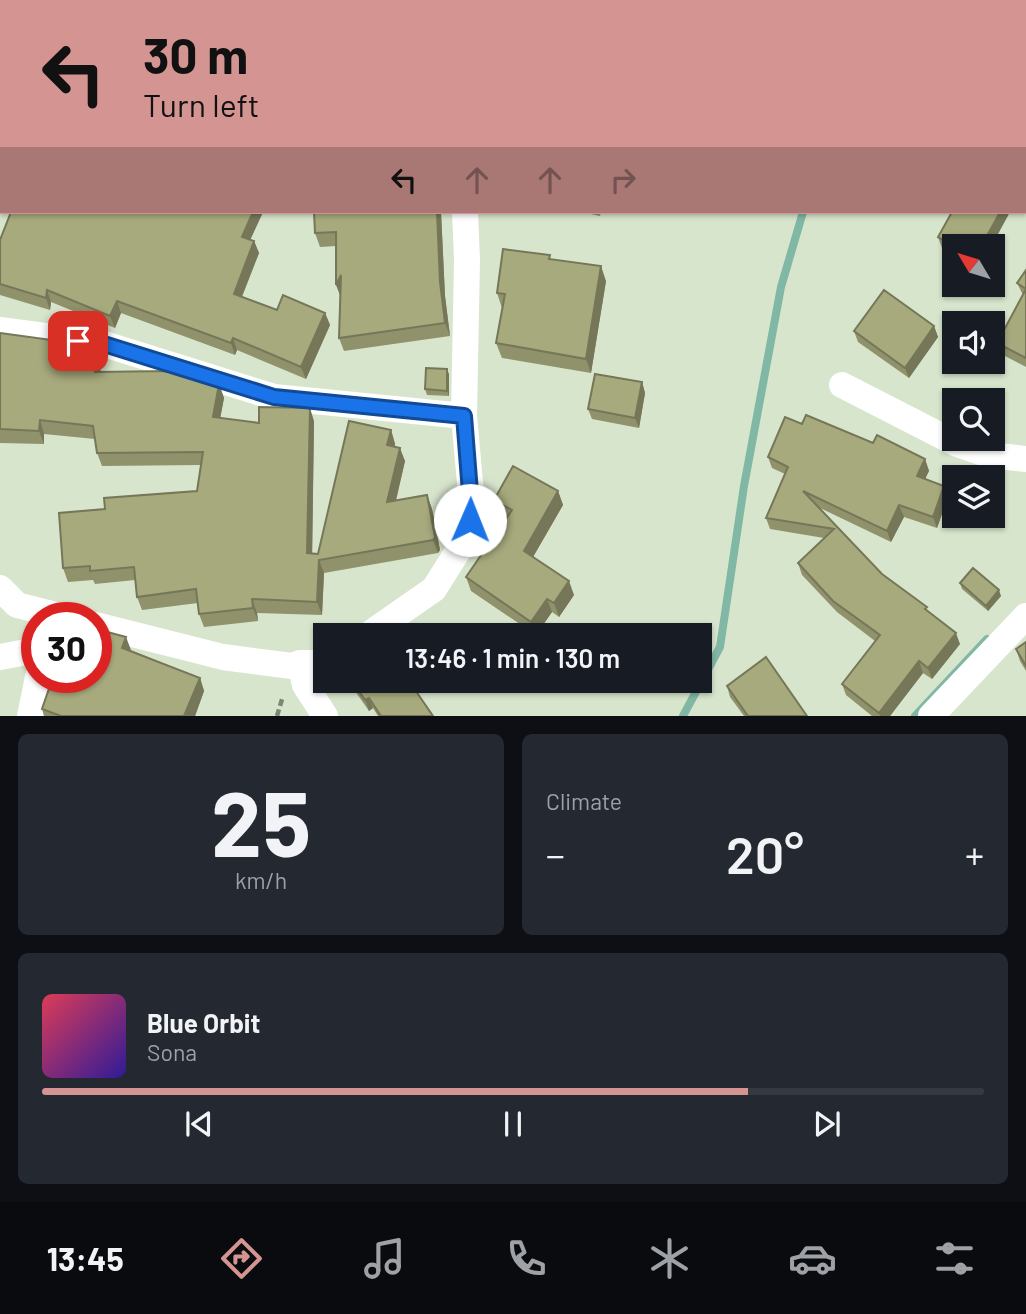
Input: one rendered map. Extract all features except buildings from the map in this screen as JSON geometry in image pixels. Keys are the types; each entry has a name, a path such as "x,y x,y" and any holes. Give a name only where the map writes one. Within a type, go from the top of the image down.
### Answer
{"street":[{"path":"385,623 434,589 468,534 471,505 464,416 467,260 465,214"},
{"path":"0,330 104,344 274,397 464,416"},
{"path":"842,385 957,444 989,455 1026,460"},
{"path":"0,588 21,606"},
{"path":"931,716 1026,616"},
{"path":"112,629 223,657 292,666 313,663 305,685 325,716"},
{"path":"0,657 21,653"},
{"path":"30,716 35,693"}],"waterway":[{"path":"683,716 720,647 744,486 781,287 802,214"},
{"path":"915,716 987,639"}],"route":[{"path":"78,341 104,344 274,397 464,416 470,520"}]}
